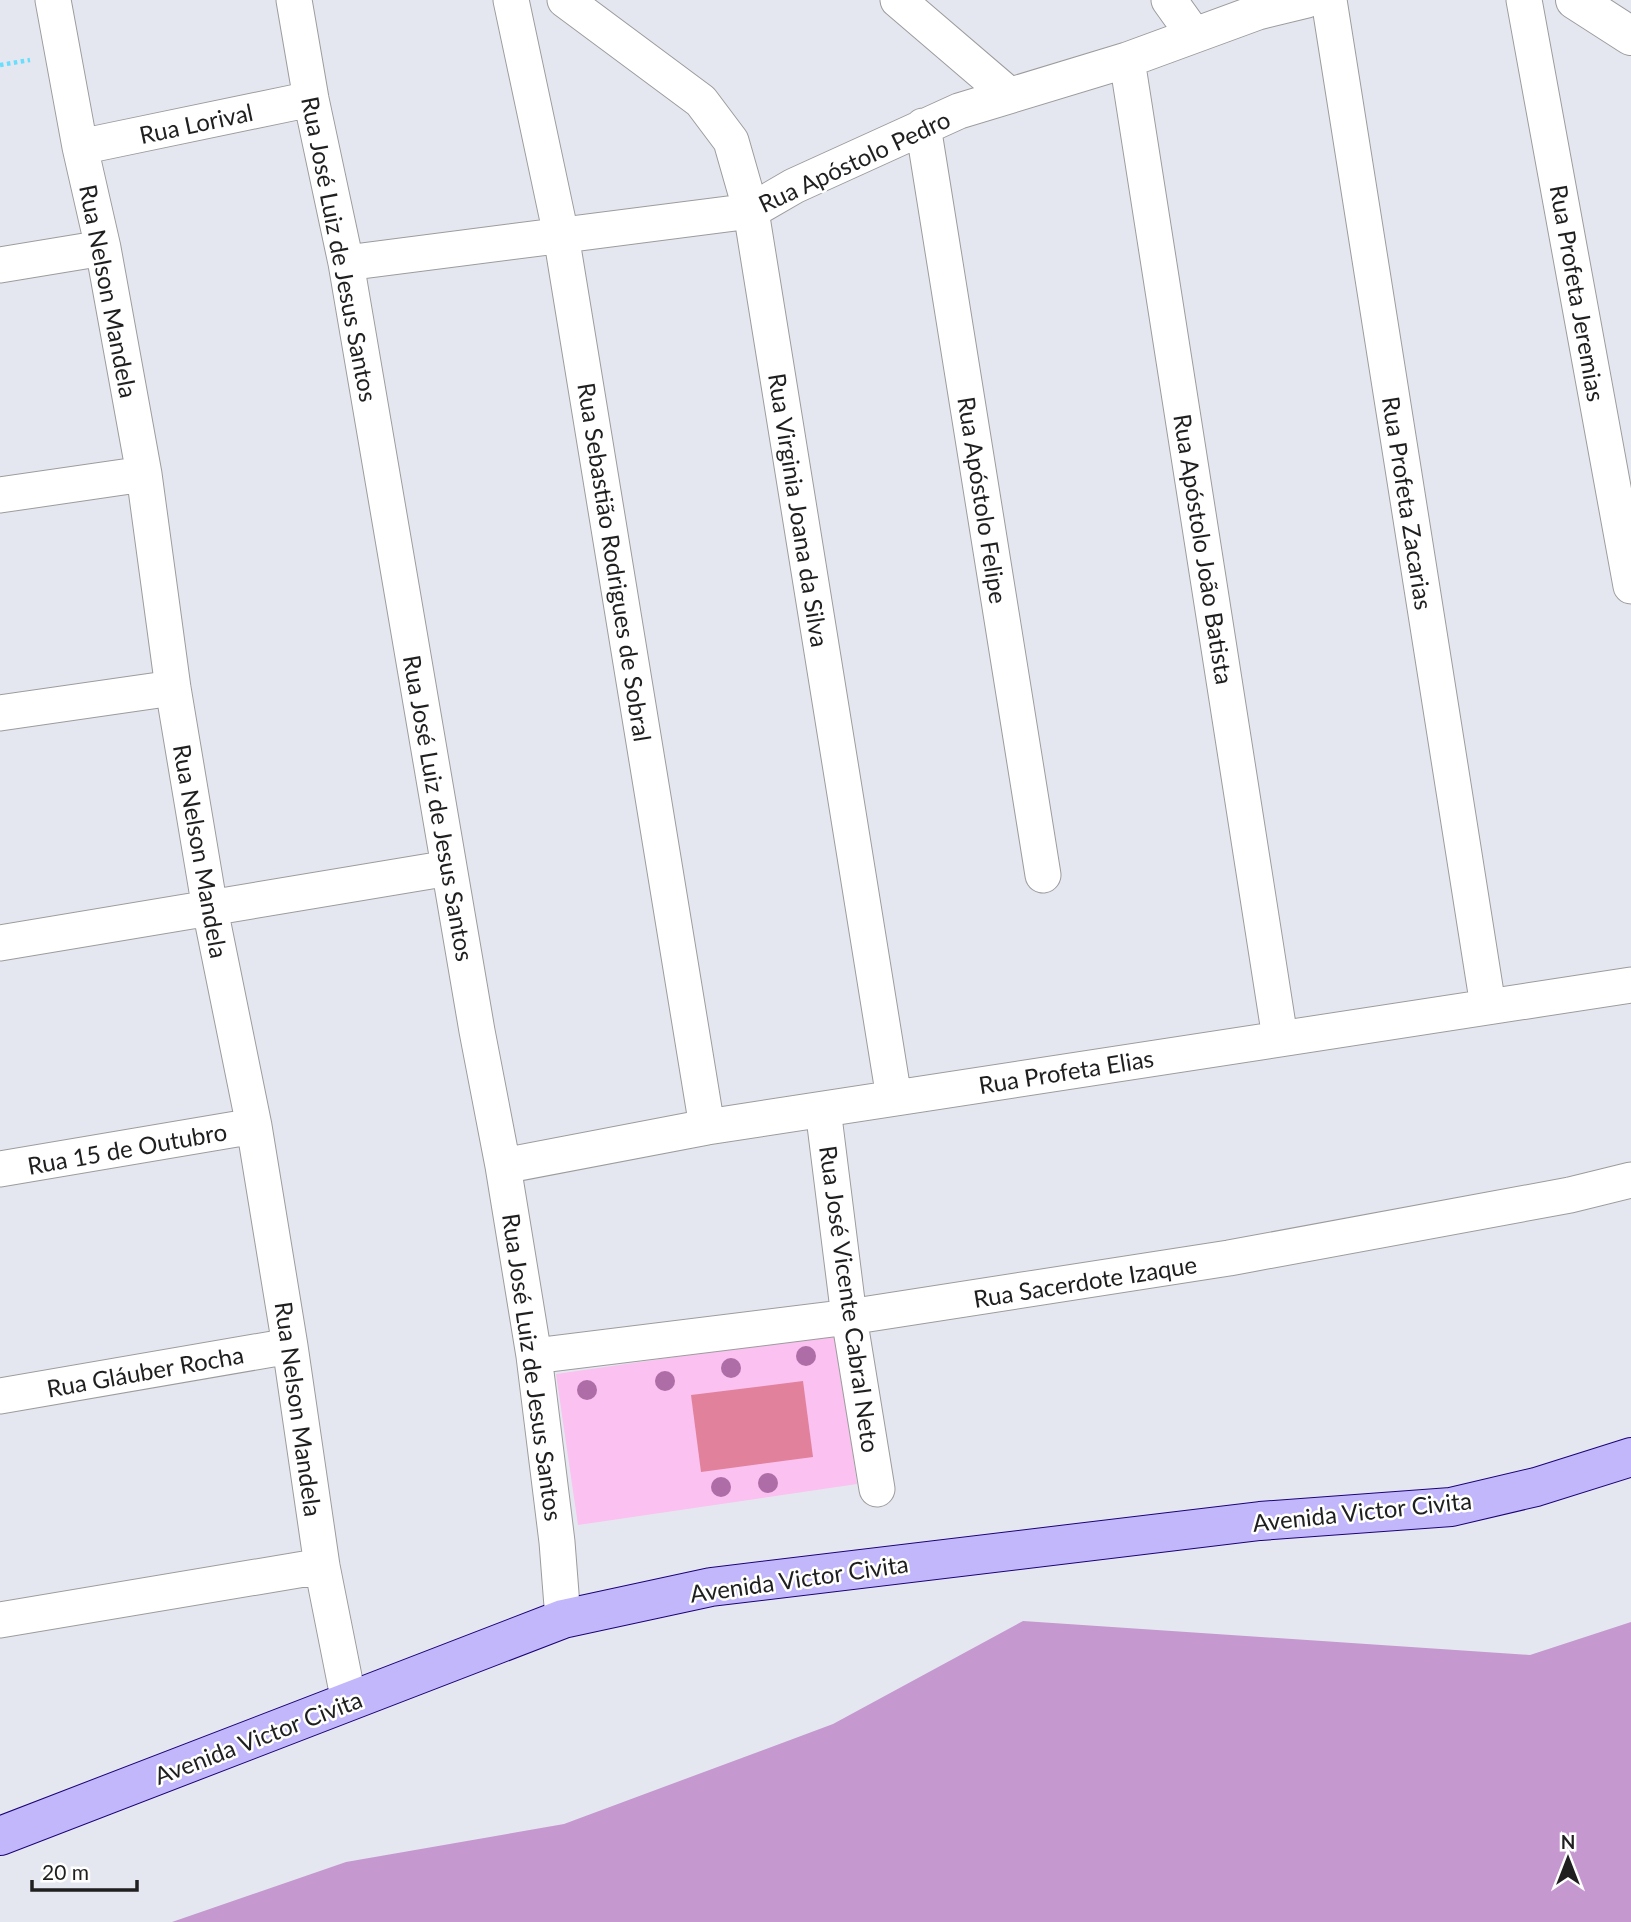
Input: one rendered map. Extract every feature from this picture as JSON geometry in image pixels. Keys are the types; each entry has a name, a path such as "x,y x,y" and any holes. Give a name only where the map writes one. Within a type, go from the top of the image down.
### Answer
{"main road":[{"name":"Avenida Victor Civita","path":"0,1836 563,1619 725,1586 1260,1521 1451,1507 1536,1487 1631,1457"}],"street":[{"name":"Rua Nelson Mandela","path":"53,0 80,147 103,248 144,474 173,688 210,909 254,1126 322,1566 349,1702"},
{"name":"Rua José Luiz de Jesus Santos","path":"294,0 311,99 346,263 449,868 503,1166 534,1356 557,1542 563,1619"},
{"name":"Rua Sebastião Rodrigues de Sobral","path":"511,0 561,235 707,1127"},
{"name":"Rua Virginia Joana da Silva","path":"565,0 701,102 731,141 751,211 894,1098"},
{"path":"898,0 1009,95"},
{"path":"1169,0 1194,35"},
{"name":"Rua Apóstolo Pedro","path":"346,263 751,211 794,186 923,126 1009,95 1127,60 1258,12 1307,0"},
{"name":"Rua Profeta Zacarias","path":"1329,0 1488,1006"},
{"name":"Rua Profeta Jeremias","path":"1524,0 1631,586"},
{"path":"1575,0 1631,36"},
{"name":"Rua Apóstolo João Batista","path":"1127,60 1280,1038"},
{"name":"Rua Lorival","path":"80,147 311,99"},
{"name":"Rua Apóstolo Felipe","path":"923,126 1042,874"},
{"path":"0,265 103,248"},
{"path":"0,495 144,474"},
{"path":"0,713 173,688"},
{"path":"0,943 449,868"},
{"name":"Rua Profeta Elias","path":"503,1166 707,1127 1631,985"},
{"name":"Rua José Vicente Cabral Neto","path":"823,1109 849,1317 877,1489"},
{"name":"Rua 15 de Outubro","path":"0,1169 254,1126"},
{"name":"Rua Sacerdote Izaque","path":"534,1356 849,1317 1229,1258 1570,1195 1631,1180"},
{"name":"Rua Gláuber Rocha","path":"0,1395 290,1346"},
{"path":"0,1620 322,1566"}],"shaded area":[{"path":"836,1334 857,1484 578,1525 556,1374"},
{"path":"803,1381 813,1457 701,1472 691,1395"},
{"path":"1023,1621 1530,1655 1631,1622 1631,1922 172,1922 346,1862 564,1824 833,1724"}]}
